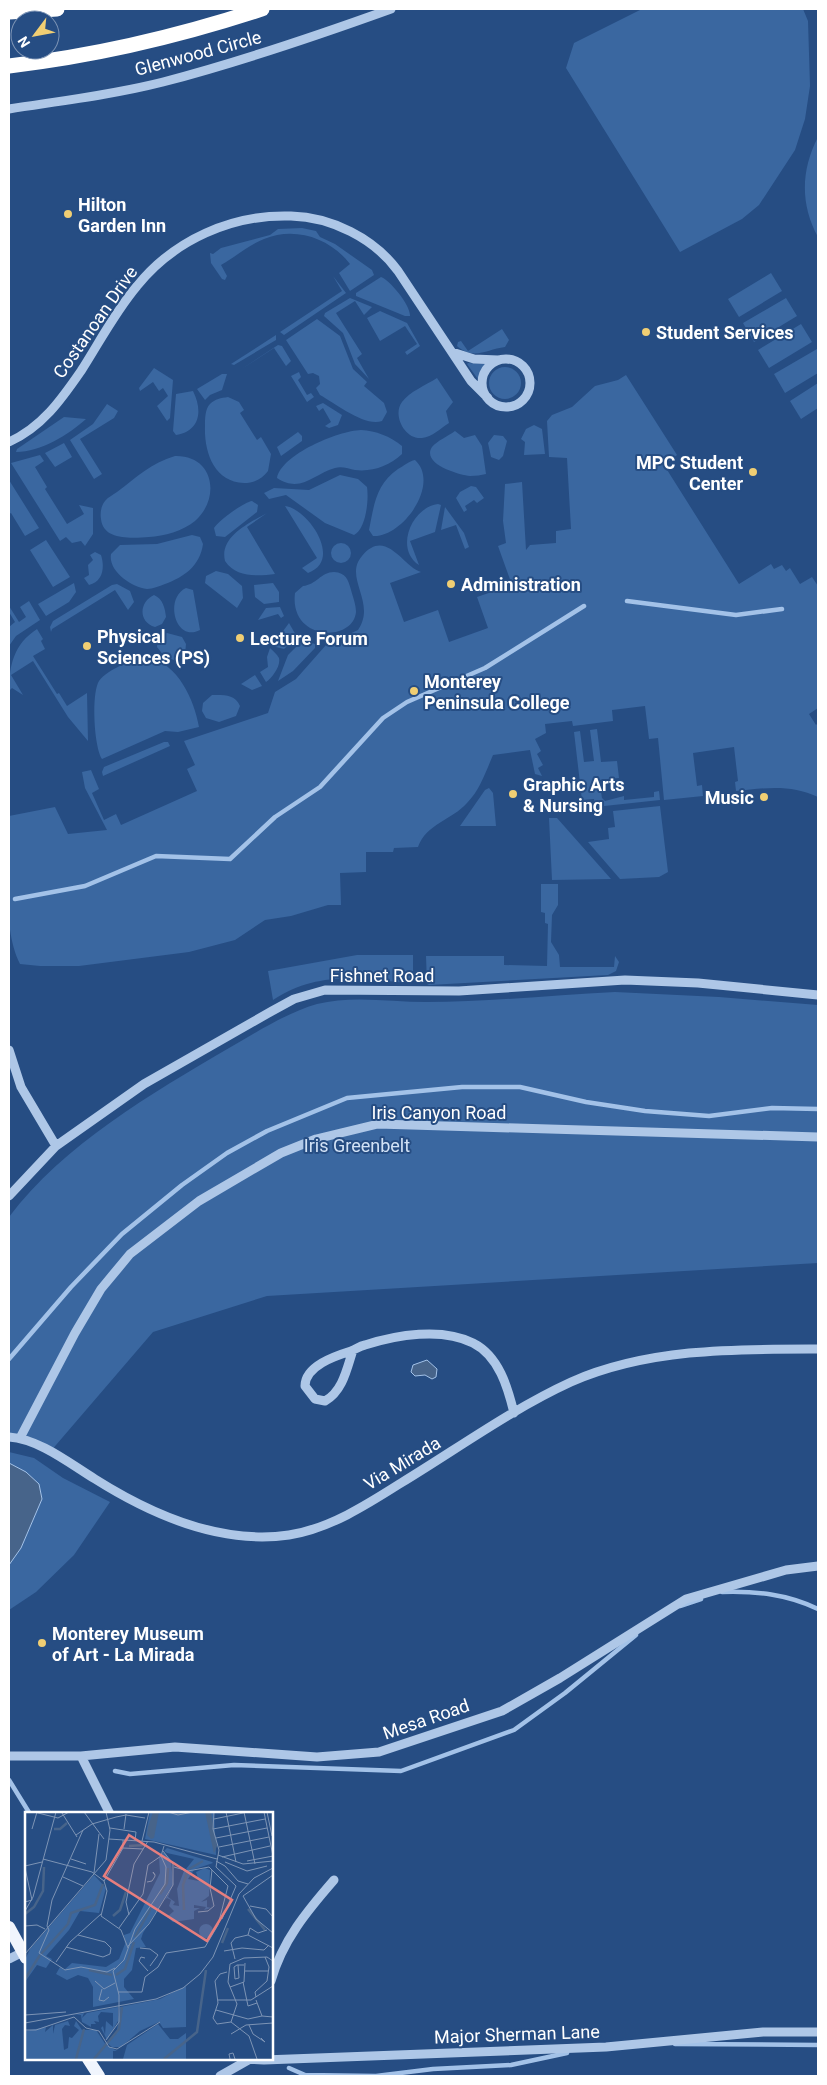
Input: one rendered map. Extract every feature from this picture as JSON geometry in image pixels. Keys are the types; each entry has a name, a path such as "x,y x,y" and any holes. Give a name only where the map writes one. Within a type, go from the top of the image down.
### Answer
{"highway":[{"path":"9,12 57,9"},
{"path":"9,66 130,46 201,28 262,9"}],"main road":[{"path":"9,1927 25,1955"},
{"path":"89,2060 99,2076"}],"street":[{"name":"Glenwood Circle","path":"9,108 76,99 161,82 256,55 391,9"},
{"name":"Costanoan Drive","path":"9,442 35,427 54,410 124,302 142,280 166,256 204,234 230,224 256,218 308,216 327,221 357,235 391,261 471,382 488,398"},
{"path":"452,352 474,359 507,359 521,365 529,378 527,393 516,404 501,406 488,398 482,384 486,369 499,360"},
{"name":"Fishnet Road","path":"9,1196 56,1146 144,1084 272,1011 294,1000 325,990 343,988 409,992 459,991 625,980 698,983 818,995"},
{"path":"9,1050 21,1087 56,1146"},
{"name":"Iris Canyon Road","path":"20,1438 101,1289 130,1254 199,1201 281,1153 316,1139 378,1124 818,1137"},
{"path":"353,1350 343,1380 334,1394 326,1401 315,1399 307,1392 305,1386 308,1376 328,1360 363,1345 407,1336 450,1336 473,1343 491,1358 508,1389 514,1413"},
{"name":"Via Mirada","path":"9,1437 20,1438 34,1443 114,1491 186,1525 213,1533 258,1536 291,1534 347,1514 514,1413 571,1382 642,1360 730,1349 818,1349"},
{"name":"Mesa Road","path":"9,1756 81,1756 175,1747 317,1757 380,1752 502,1711 560,1678 686,1599 786,1570 818,1566"},
{"path":"81,1756 109,1812"},
{"path":"272,1977 276,1963 289,1937 334,1880"},
{"path":"9,1959 25,1955"},
{"name":"Major Sherman Lane","path":"272,2058 606,2047 762,2032 818,2032"},
{"name":"Major Sherman Lane","path":"220,2076 246,2060"}],"green space":[{"path":"642,9 803,9 808,21 810,86 805,119 795,150 759,205 742,219 680,252 566,68 574,43"},
{"path":"818,137 818,237 808,212 805,187 808,162"},
{"path":"302,228 316,231 320,237 335,244 372,270 374,275 350,291 339,273 350,264 342,255 322,241 300,234 276,235 247,248 221,265 227,276 225,280 222,279 211,263 210,253 213,254 221,248 270,235 278,229"},
{"path":"771,273 782,291 739,317 728,299"},
{"path":"333,276 346,293 284,335 280,332 342,291"},
{"path":"381,277 399,294 407,306 410,316 405,316 356,296 356,293"},
{"path":"350,298 372,307 364,315 355,301 336,313 362,354 357,358 369,379 355,364 343,333 324,316 325,313"},
{"path":"786,298 797,316 754,342 743,323"},
{"path":"380,311 407,323 420,346 407,355 405,352 417,344 405,326 380,341 367,318"},
{"path":"317,319 340,336 353,369 367,382 364,386 384,403 387,412 382,421 367,421 359,418 320,395 316,388 320,384 319,376 313,373 308,374 286,340"},
{"path":"801,324 812,342 769,368 758,350"},
{"path":"502,329 509,340 505,347 481,353 469,353 457,346 458,342 461,341 468,351"},
{"path":"276,335 276,340 234,365 231,364"},
{"path":"278,345 282,346 291,361 286,366 274,348 240,370"},
{"path":"817,349 818,373 785,393 774,374"},
{"path":"467,364 485,364 480,382"},
{"path":"505,367 511,368 516,372 520,377 520,389 516,394 511,398 505,399 499,398 494,394 490,389 489,383 490,377 494,372 499,368"},
{"path":"154,368 173,380 170,418 167,421 157,406 168,396 163,388 159,391 153,382 140,391 139,388"},
{"path":"299,372 301,377 298,380 307,395 311,393 314,397 307,402 291,376"},
{"path":"222,374 227,374 222,390 210,395 205,400 197,389"},
{"path":"626,375 677,455 664,465 739,584 771,564 774,569 782,565 786,571 790,568 800,584 812,577 818,586 818,708 809,714 816,725 818,723 818,797 798,790 778,788 736,791 735,782 738,781 734,747 693,753 697,786 702,785 703,796 664,800 658,738 649,739 645,706 612,710 613,721 573,726 572,721 545,724 546,733 535,739 541,751 537,754 543,765 538,768 542,776 535,774 530,750 493,755 472,798 461,809 433,827 422,839 418,847 394,848 393,852 366,852 366,872 340,873 341,905 328,905 291,916 265,920 235,940 189,952 79,966 20,964 14,949 8,912 9,816 55,807 68,834 107,830 85,788 82,772 91,770 99,789 92,793 104,820 116,814 121,825 197,791 187,769 195,765 184,741 268,713 275,692 296,679 326,645 358,630 363,620 364,610 357,582 357,564 362,556 371,548 386,547 394,551 414,569 421,572 390,583 404,622 438,610 449,642 488,628 477,597 512,585 498,546 506,543 503,521 505,484 522,482 526,550 530,545 556,543 556,531 571,529 567,458 549,457 547,421 552,415 572,407 595,386 618,380"},
{"path":"437,378 453,402 446,411 449,423 429,436 416,438 410,435 402,426 399,420 399,407 409,395"},
{"path":"818,383 818,408 801,419 790,401"},
{"path":"193,391 198,406 195,425 184,433 176,435 173,431 176,394"},
{"path":"228,397 239,402 244,410 240,413 257,440 261,437 271,454 268,471 260,478 248,483 234,481 218,471 206,446 205,417 207,409 214,401"},
{"path":"323,403 342,415 338,425 329,428 325,426 331,422 323,408 319,411 316,406"},
{"path":"107,404 118,411 114,418 80,439 102,474 94,479 70,440 93,424"},
{"path":"64,417 86,419 54,442 35,449 16,452 17,449"},
{"path":"534,425 542,429 545,454 524,455 525,442 521,439 526,429"},
{"path":"361,430 393,439 402,446 402,454 392,462 380,467 368,470 355,470 338,467 301,483 293,484 277,478 281,469 289,461 312,445 351,431"},
{"path":"455,431 464,438 475,435 482,446 486,474 470,476 450,471 432,459 430,453 432,447"},
{"path":"298,432 302,436 302,441 281,456 277,447"},
{"path":"494,435 503,436 507,441 503,456 499,460 491,457 488,443"},
{"path":"64,443 72,457 55,467 45,453"},
{"path":"40,455 44,461 35,467 47,487 45,489 67,524 84,514 79,505 93,508 93,534 85,546 81,541 72,543 66,537 60,541 11,463"},
{"path":"175,456 198,462 205,470 209,480 208,501 203,512 195,521 179,530 155,536 127,538 113,535 107,531 101,519 101,510 106,500 151,467"},
{"path":"415,460 422,470 423,482 421,495 415,508 395,528 384,534 373,536 369,530 380,488 398,469"},
{"path":"340,475 358,479 367,487 368,499 364,521 358,532 354,535 325,523 286,495 269,499 264,493 274,488 309,490"},
{"path":"9,480 39,528 25,536 11,513 9,514"},
{"path":"471,486 476,487 484,498 477,503 474,500 465,506 467,510 464,512 456,498 460,492"},
{"path":"252,501 258,505 257,512 225,537 216,536 214,528 216,525 238,508"},
{"path":"441,505 435,532 410,541 419,565 412,558 408,549 407,539 409,530 414,520 421,513 429,507"},
{"path":"285,506 303,515 318,535 323,557 318,566 308,573 302,568 317,558"},
{"path":"445,507 464,533 469,547 465,549 456,525 441,530"},
{"path":"267,513 247,527 275,574 248,575 230,567 225,561 224,552 226,545 244,526"},
{"path":"192,535 200,537 203,544 198,559 185,574 165,584 149,589 141,588 128,582 113,566 111,554 120,545 157,544"},
{"path":"46,540 70,577 53,587 30,550"},
{"path":"341,543 348,546 351,553 348,560 341,563 334,560 331,553 334,546"},
{"path":"95,552 101,555 103,569 97,581 89,585 84,578 89,575 88,565 93,560 90,555"},
{"path":"216,571 228,574 242,586 243,598 237,608 205,583 206,576"},
{"path":"334,572 344,575 347,580 356,612 352,622 344,629 334,632 322,632 311,628 302,621 296,609 295,593 303,586"},
{"path":"74,583 76,592 69,602 46,616 38,604"},
{"path":"273,583 279,592 279,602 264,604 255,597 254,585"},
{"path":"117,584 130,591 134,602 128,610 115,590 52,629 51,632 50,627 53,621 112,585"},
{"path":"186,588 193,590 200,630 191,632 184,630 175,618 175,601 179,593"},
{"path":"154,595 161,601 166,617 162,624 155,627 149,624 143,617 145,602"},
{"path":"29,601 40,620 16,636 9,646 9,627 15,622 9,612 9,606 19,622 26,617 20,607"},
{"path":"280,607 284,616 281,618 278,614 258,620 266,608"},
{"path":"289,623 297,637 284,649 272,646"},
{"path":"37,629 43,639 41,641 45,649 33,656 57,694 59,693 67,706 87,693 88,741 68,717 33,661 11,675 23,695 12,688 9,691 10,672 14,656 23,641"},
{"path":"167,633 182,637 186,644 185,654 176,661 164,656 157,647 158,637"},
{"path":"303,640 315,644 315,648 293,671 278,681 288,655"},
{"path":"270,648 279,658 279,665 271,678 266,682 260,672 268,667 267,657"},
{"path":"148,657 168,667 183,684 189,694 199,727 178,732 165,731 102,759 95,732 94,708 99,681 108,672 121,665"},
{"path":"255,675 262,686 252,690 241,684"},
{"path":"212,695 229,696 235,699 240,706 236,716 219,722 206,718 202,711 203,703"},
{"path":"597,729 601,762 617,761 619,778 599,780 602,798 605,801 624,796 624,800 654,797 654,792 659,791 660,800 595,807 594,799 582,800 574,732 580,731 584,762 594,761 590,730"},
{"path":"168,742 170,746 103,776 104,767"},
{"path":"489,788 493,793 496,826 460,826 485,790"},
{"path":"660,806 668,872 659,877 620,879 588,842 609,839 608,828 615,827 613,811"},
{"path":"549,818 557,818 611,879 552,880"},
{"path":"541,884 558,884 558,905 552,915 551,942 559,955 560,967 614,967 615,956 619,962 616,971 608,975 427,984 426,956 504,956 504,965 547,966 548,924 545,923 545,913 541,912"},
{"path":"357,955 413,955 413,979 408,983 372,979 322,981 306,984 273,1000 268,971"},
{"name":"Iris Greenbelt","path":"615,992 719,997 818,1005 818,1263 267,1296 153,1332 50,1452 9,1437 9,1217 55,1167 110,1122 170,1083 261,1029 294,1012 317,1004 358,999 426,1002 473,1001"},
{"path":"9,1452 34,1458 63,1478 110,1502 74,1555 36,1592 9,1610"}],"shaded area":[{"path":"427,1360 437,1369 436,1377 432,1379 425,1375 415,1376 411,1372 413,1365"},
{"path":"9,1463 26,1472 39,1484 42,1499 21,1548 9,1565"}],"waterway":[{"path":"627,601 736,615 782,609"},
{"path":"15,899 85,886 156,856 230,859 275,817 320,787 383,718 407,702 485,668 584,606"},
{"path":"9,1359 71,1287 122,1234 182,1185 227,1153 267,1131 347,1098 462,1087 520,1087 586,1102 645,1111 709,1116 772,1108 818,1109"},
{"path":"722,1592 747,1592 783,1597 818,1609"},
{"path":"680,1606 701,1599"},
{"path":"115,1771 130,1774 234,1765 401,1771 514,1730 565,1693 636,1635"},
{"path":"9,1780 29,1812"},
{"path":"675,2044 818,2045"},
{"path":"376,2076 433,2069 511,2065 567,2053"},
{"path":"289,2068 305,2075 376,2076"}],"place":[{"name":"Hilton Garden Inn","path":"68,214"},
{"name":"Student Services","path":"646,332"},
{"name":"MPC Student Center","path":"753,472"},
{"name":"Administration","path":"451,584"},
{"name":"Lecture Forum","path":"240,638"},
{"name":"Physical Sciences (PS)","path":"87,646"},
{"name":"Monterey Peninsula College","path":"414,691"},
{"name":"Graphic Arts & Nursing","path":"513,794"},
{"name":"Music","path":"764,797"},
{"name":"Monterey Museum of Art - La Mirada","path":"42,1643"}]}
